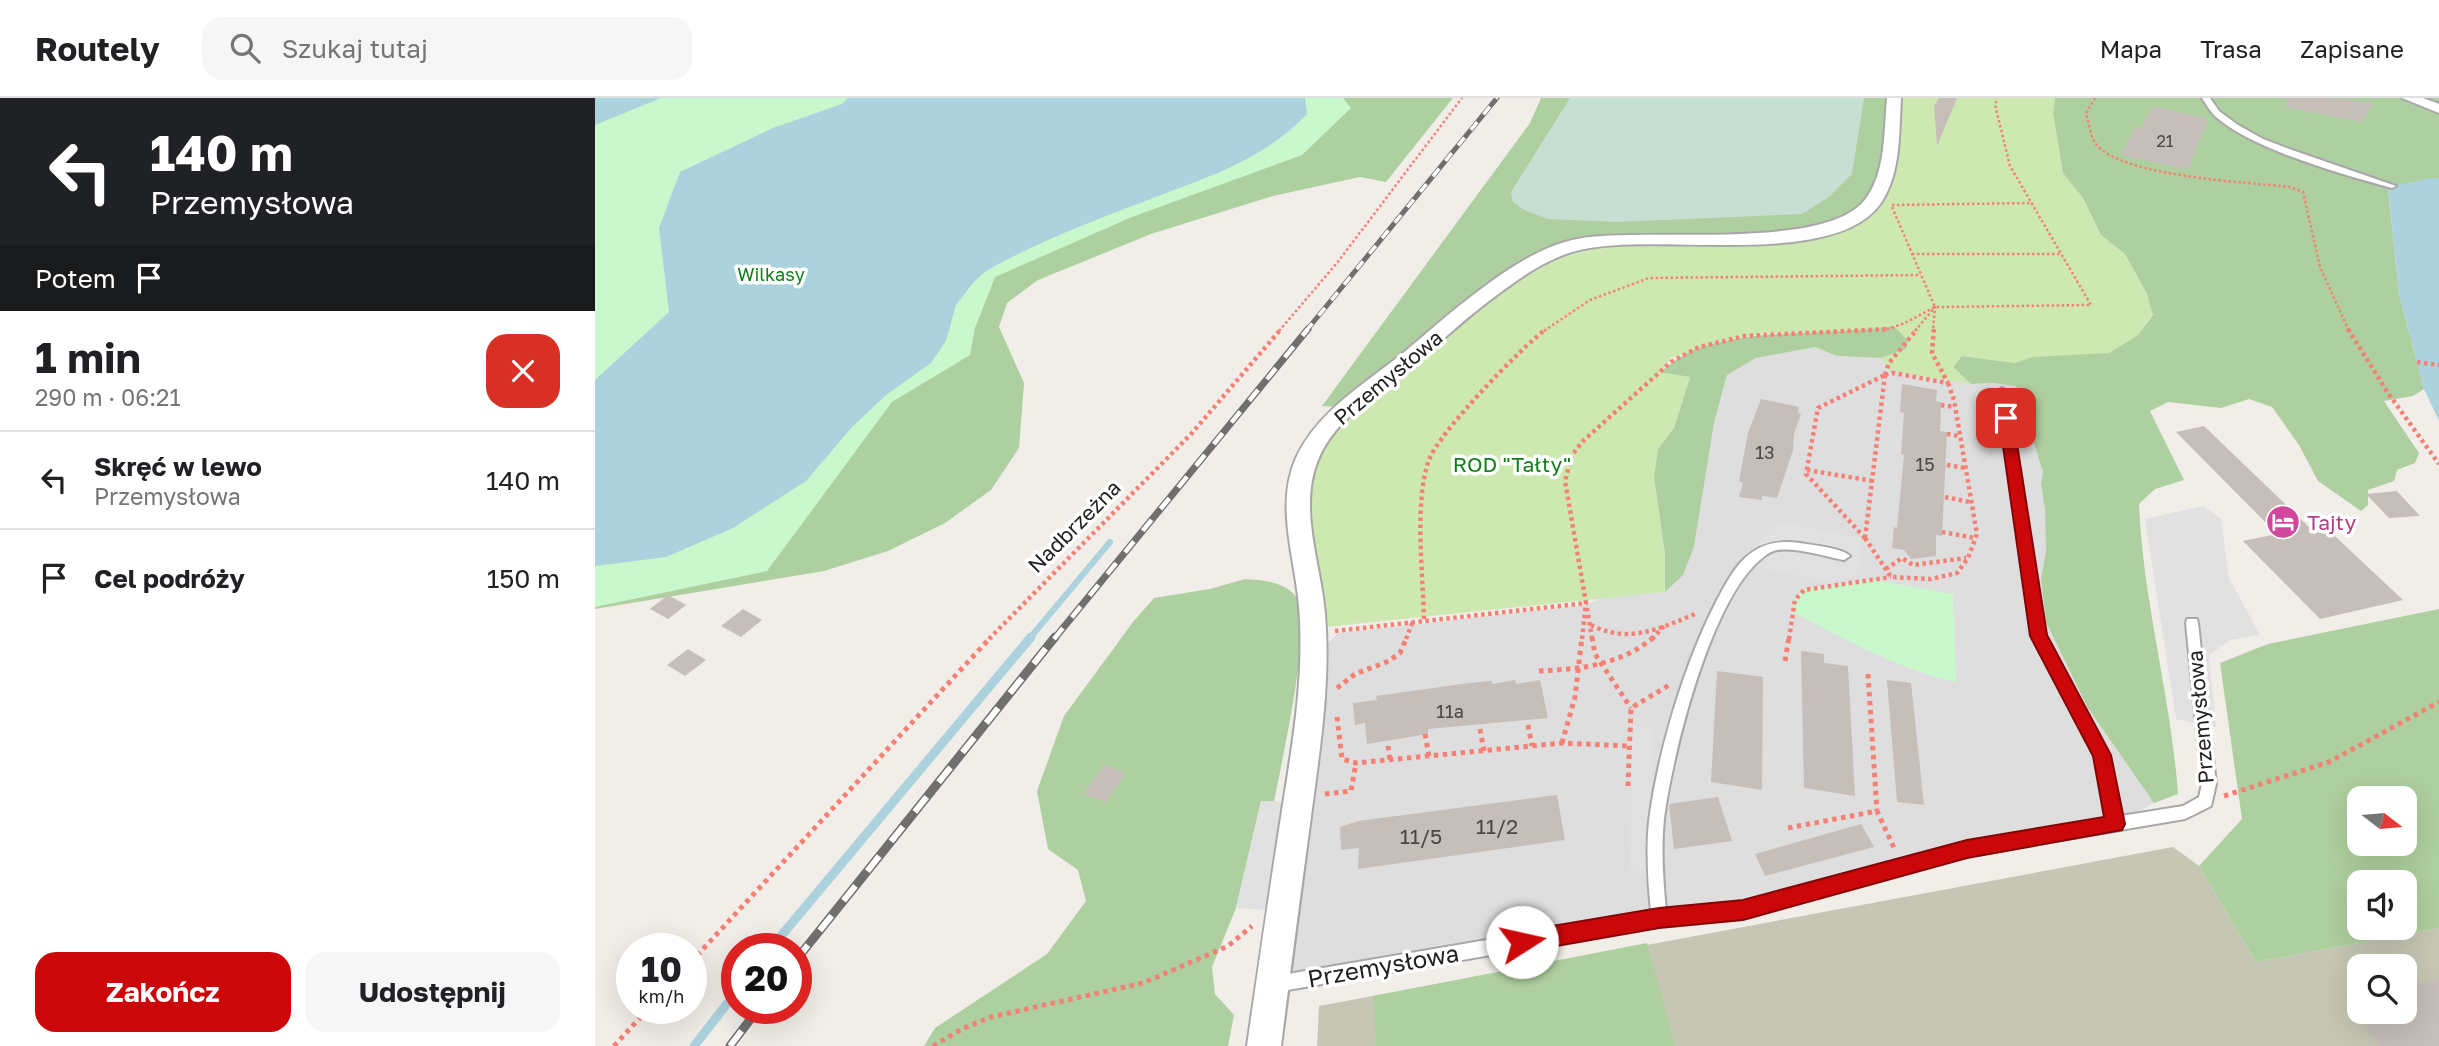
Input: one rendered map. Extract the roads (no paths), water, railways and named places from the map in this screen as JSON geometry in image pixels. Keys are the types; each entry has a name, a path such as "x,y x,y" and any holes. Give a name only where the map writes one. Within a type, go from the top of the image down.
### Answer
{"street":[{"name":"Przemysłowa","path":"1263,1046 1305,754 1314,636 1298,514 1300,485 1307,459 1319,439 1344,412 1499,285 1547,256 1578,245 1617,239 1800,236 1834,229 1884,202 1894,98"},
{"path":"2409,98 2439,109"}],"lane":[{"path":"2206,98 2209,106 2226,123 2257,140 2392,186"},
{"path":"2002,391 2039,636 2102,755 2115,824"},
{"path":"1659,918 1658,808 1689,682 1725,594 1747,565 1768,547 1779,545 1845,556"},
{"name":"Przemysłowa","path":"1272,984 1659,918 1743,910 1967,849 2185,812 2206,801 2209,784 2192,623"}],"water":[{"path":"595,98 661,98 595,125"},
{"name":"Wilkasy","path":"848,98 1305,98 1307,114 1272,144 1233,166 1066,232 986,271 956,305 946,341 931,363 886,395 852,427 806,481 733,528 666,557 595,566 595,380 669,312 659,228 680,172 773,128 842,104"},
{"path":"2439,178 2439,421 2424,389 2399,294 2388,187"}],"waterway":[{"path":"1029,639 1110,542"},
{"path":"784,933 1031,637"},
{"path":"694,1046 721,1011"}],"railway":[{"path":"1306,331 1497,98"},
{"path":"1054,639 1308,329"},
{"path":"812,940 1055,637"},
{"path":"730,1046 747,1024"}],"place":[{"name":"Tajty","path":"2283,522"}],"park label":[{"name":"ROD \"Tałty\"","path":"1512,464"}]}
